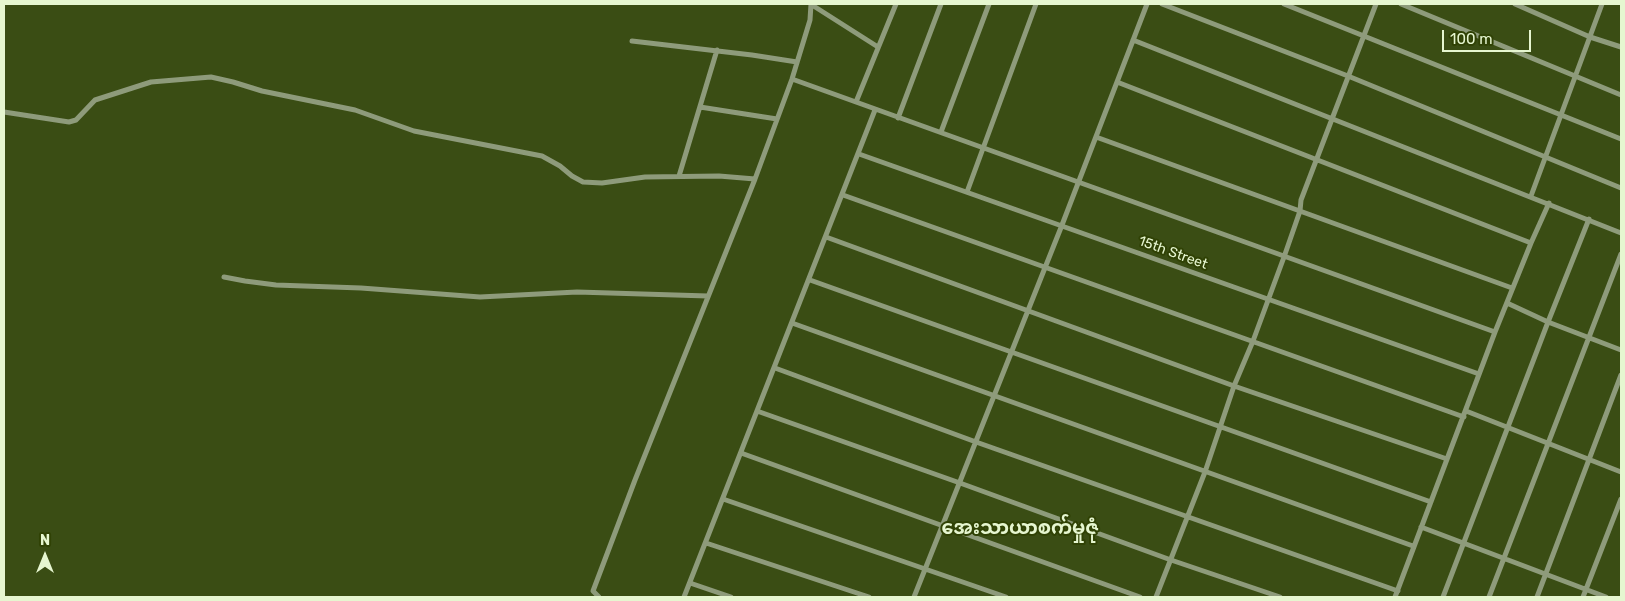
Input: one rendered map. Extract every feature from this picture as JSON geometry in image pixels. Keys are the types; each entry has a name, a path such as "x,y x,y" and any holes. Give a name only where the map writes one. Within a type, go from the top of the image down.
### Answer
{"street":[{"path":"599,597 593,591 635,480 755,179 792,79 810,20 812,4 878,47"},
{"path":"856,102 896,4"},
{"path":"898,118 941,4"},
{"path":"940,132 989,4"},
{"path":"967,192 1036,4"},
{"path":"914,597 1046,267 1147,4"},
{"path":"1162,4 1348,76 1621,188"},
{"path":"1284,4 1621,138"},
{"path":"1156,597 1205,472 1234,386 1284,257 1300,211 1300,200 1376,4"},
{"path":"1401,4 1621,94"},
{"path":"1515,4 1590,37 1621,47"},
{"path":"1531,196 1602,4"},
{"path":"632,40 797,62"},
{"path":"1133,40 1621,233"},
{"path":"679,176 717,50"},
{"path":"4,112 69,122 76,120 95,100 152,82 211,77 262,92 355,110 414,131 542,156 583,182 602,183 645,177 679,176 719,176 755,179"},
{"path":"792,79 1495,332"},
{"path":"1117,82 1530,242"},
{"path":"700,107 777,119"},
{"path":"684,597 876,110"},
{"path":"1096,137 1512,288"},
{"name":"15th Street","path":"859,154 1479,374"},
{"path":"843,195 1253,341 1509,428 1621,472"},
{"path":"1395,597 1530,242 1550,204"},
{"path":"1443,597 1589,219"},
{"path":"826,237 1234,386 1447,460"},
{"path":"1489,597 1621,254"},
{"path":"224,276 276,285 361,288 480,297 577,292 708,296"},
{"path":"810,280 1431,502"},
{"path":"1506,303 1548,322 1621,350"},
{"path":"792,323 1413,546"},
{"path":"775,368 976,442 1398,591"},
{"path":"1537,597 1621,376"},
{"path":"758,411 1171,560 1280,597"},
{"path":"741,453 1140,597"},
{"path":"723,499 1006,597"},
{"path":"1583,597 1621,499"},
{"path":"1421,527 1606,597"},
{"path":"706,543 869,597"},
{"path":"690,583 731,597"}],"district":[{"name":"အေးသာယာစက်မှုဇုံ","path":"1020,529"}]}
